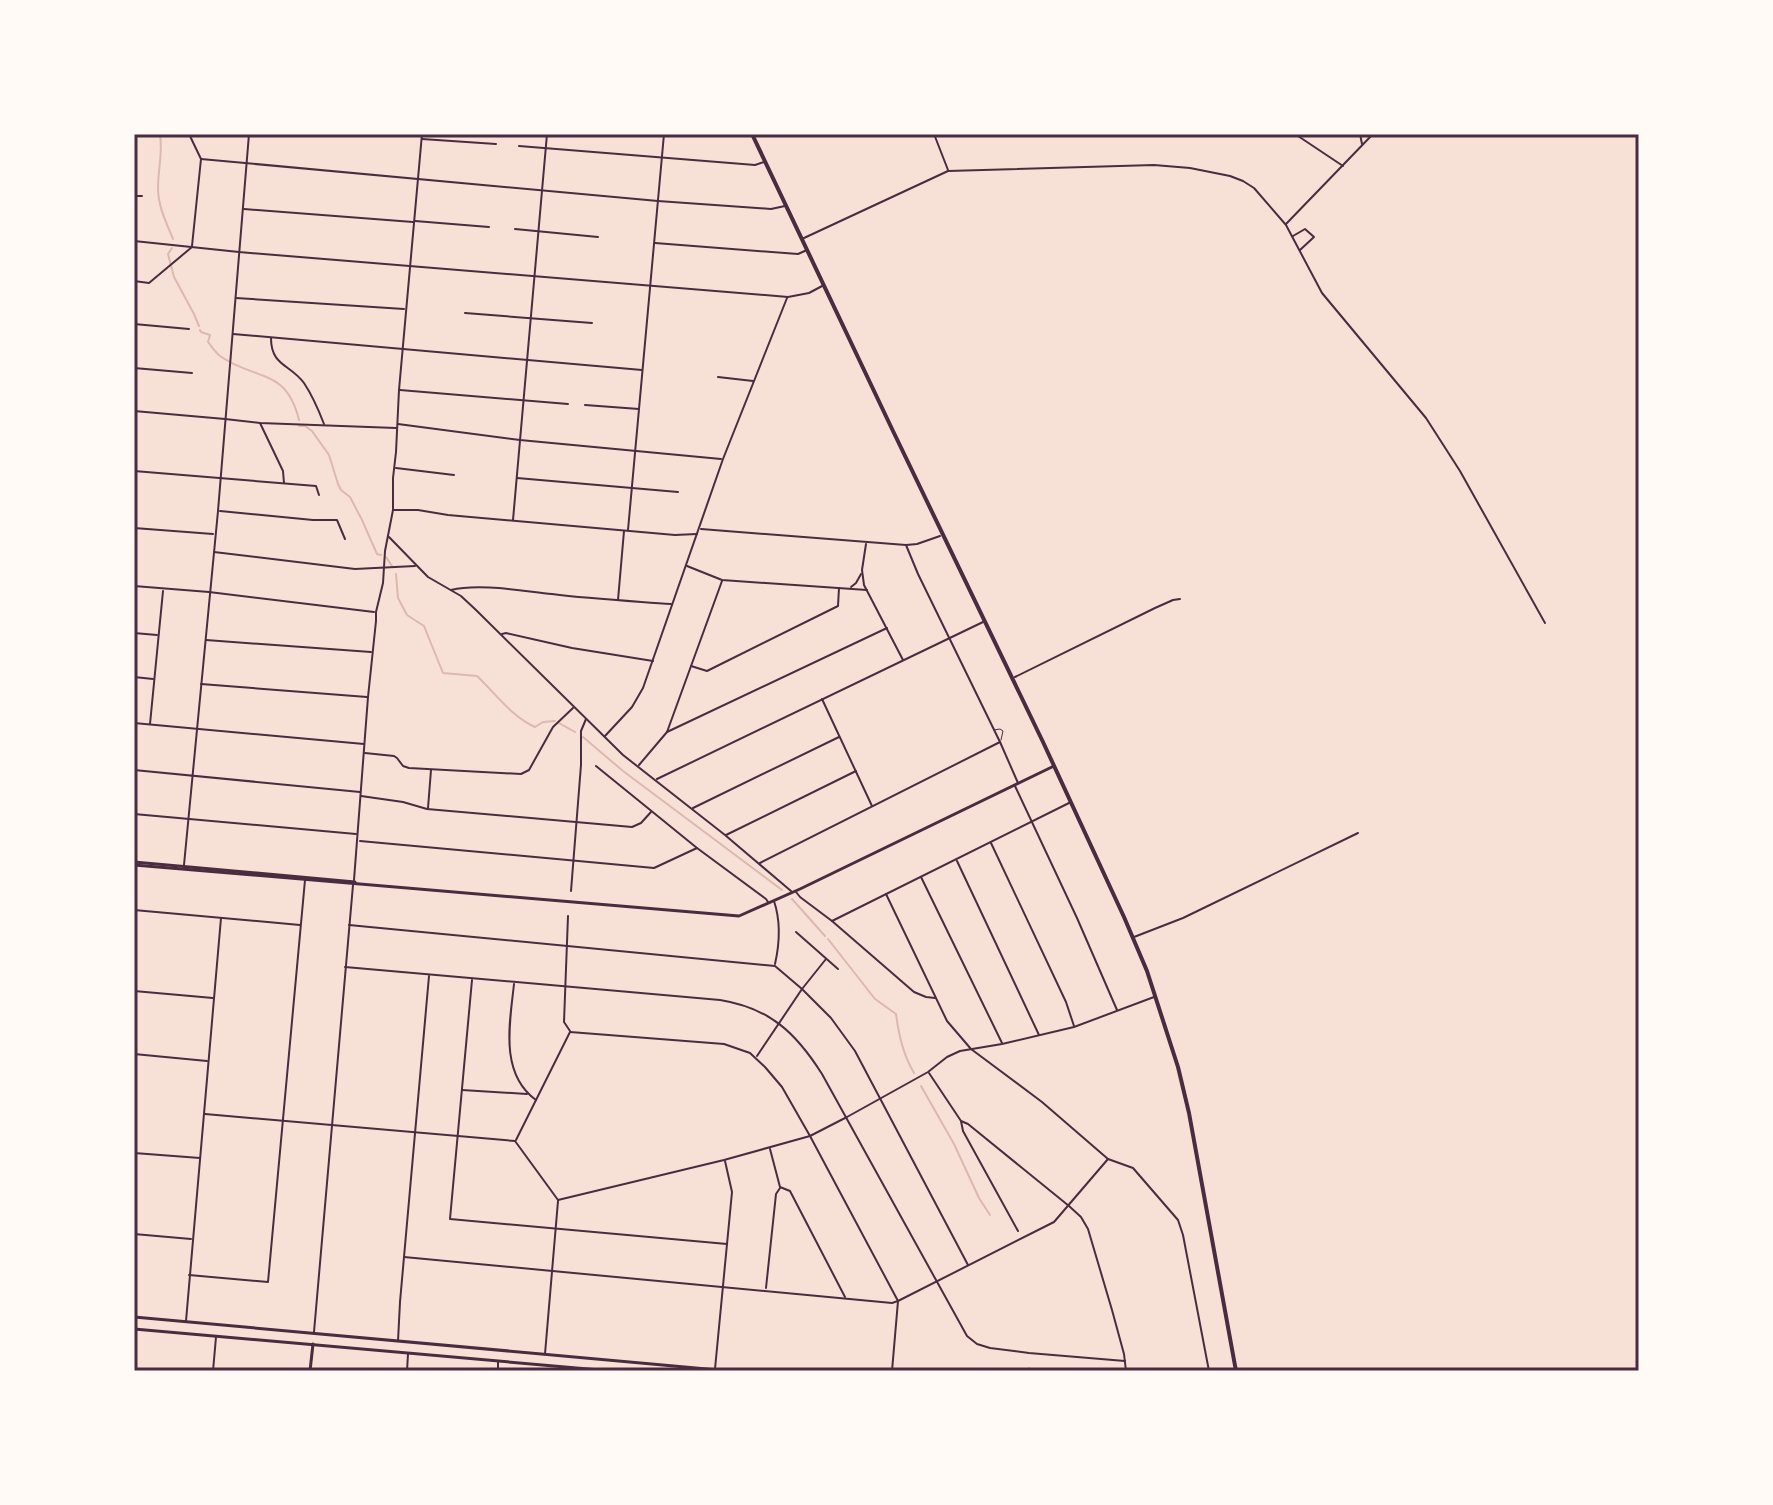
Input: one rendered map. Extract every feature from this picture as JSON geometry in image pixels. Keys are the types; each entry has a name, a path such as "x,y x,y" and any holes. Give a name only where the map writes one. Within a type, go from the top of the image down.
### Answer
{"highway":[{"path":"752,134 1133,938 1156,997 1189,1113 1236,1371"}],"main road":[{"path":"134,864 739,916 1054,766"},
{"path":"134,1317 729,1371"},
{"path":"134,1329 611,1371"},
{"path":"310,1371 313,1333"},
{"path":"544,1366 545,1354"}],"street":[{"path":"134,281 149,283 192,247 201,159 189,134"},
{"path":"184,868 249,134"},
{"path":"313,1333 372,653 393,510 405,309 422,134"},
{"path":"513,520 547,134"},
{"path":"618,600 632,488 664,134"},
{"path":"934,134 948,171"},
{"path":"1295,134 1343,166"},
{"path":"1360,134 1362,144"},
{"path":"1286,225 1373,134"},
{"path":"422,139 496,144"},
{"path":"519,146 755,165 765,162"},
{"path":"201,159 658,201 771,209 786,205"},
{"path":"802,238 948,171 1154,165 1190,168 1243,181 1254,188 1286,225 1322,293 1426,418 1460,471 1545,623"},
{"path":"134,196 142,196"},
{"path":"242,208 489,227"},
{"path":"515,229 598,237"},
{"path":"1293,236 1305,229 1314,237 1299,251"},
{"path":"134,241 788,297 809,293 825,285"},
{"path":"654,243 801,253 808,250"},
{"path":"605,736 638,698 723,459 788,297"},
{"path":"236,298 405,309"},
{"path":"465,313 592,323"},
{"path":"134,324 189,329"},
{"path":"233,334 642,370"},
{"path":"271,336 271,348 276,360 302,379 324,426"},
{"path":"134,368 192,373"},
{"path":"718,377 754,381"},
{"path":"399,390 568,404"},
{"path":"585,405 639,409"},
{"path":"134,411 260,423 397,428"},
{"path":"260,423 283,471 284,484"},
{"path":"397,424 520,440 723,459"},
{"path":"394,468 454,475"},
{"path":"134,471 316,486 319,495"},
{"path":"517,478 678,492"},
{"path":"393,510 675,535 697,534"},
{"path":"218,511 337,520 345,539"},
{"path":"134,528 215,535"},
{"path":"700,528 906,545 943,535"},
{"path":"388,535 432,580 461,596 623,755 832,921 914,992 936,998"},
{"path":"850,588 860,578 866,543"},
{"path":"906,545 1000,742 1032,822 1117,1011"},
{"path":"213,552 355,569 416,566"},
{"path":"686,565 722,580 867,590"},
{"path":"862,570 864,585 903,660"},
{"path":"639,766 667,732 722,580"},
{"path":"134,586 376,612"},
{"path":"691,666 707,671 838,606 839,587"},
{"path":"150,725 163,588"},
{"path":"451,590 500,589 672,604"},
{"path":"1012,678 1155,608 1180,599"},
{"path":"656,780 984,621"},
{"path":"667,732 887,628"},
{"path":"134,633 159,635"},
{"path":"501,634 653,661"},
{"path":"205,640 372,653"},
{"path":"134,677 154,679"},
{"path":"200,684 368,697"},
{"path":"821,699 873,807"},
{"path":"365,753 394,756 405,767 516,775 526,773 550,730 574,707"},
{"path":"571,891 581,731 586,719"},
{"path":"134,723 365,744"},
{"path":"692,808 839,737"},
{"path":"759,864 1000,742"},
{"path":"596,766 768,903"},
{"path":"427,809 431,769"},
{"path":"134,770 361,794 427,809 632,827 641,823 651,812"},
{"path":"725,835 856,771"},
{"path":"832,921 1071,802"},
{"path":"134,814 358,835"},
{"path":"1133,938 1183,918 1358,833"},
{"path":"358,840 654,868 697,848"},
{"path":"991,843 1066,1002 1074,1027"},
{"path":"957,860 1039,1035"},
{"path":"921,877 1002,1044"},
{"path":"189,1275 268,1282 305,879"},
{"path":"886,894 947,1021 971,1049 1042,1102 1108,1159 1133,1168 1178,1220 1209,1371"},
{"path":"774,901 779,925 775,966"},
{"path":"134,910 301,925"},
{"path":"568,916 565,1024 570,1032"},
{"path":"186,1323 221,918"},
{"path":"349,925 775,966 802,989 844,1034 882,1098 968,1265"},
{"path":"796,932 838,969"},
{"path":"756,1057 826,959"},
{"path":"345,967 733,1002 757,1010 779,1022 815,1063 963,1331 977,1344 990,1348 1125,1361"},
{"path":"398,1341 429,975"},
{"path":"472,979 450,1219 727,1244"},
{"path":"514,983 509,1042 511,1058 528,1094 536,1100"},
{"path":"134,991 214,998"},
{"path":"558,1200 810,1136 928,1072 947,1057 1074,1027 1156,997"},
{"path":"570,1032 724,1044 756,1057 782,1087 898,1301 892,1371"},
{"path":"515,1141 570,1032"},
{"path":"134,1054 208,1061"},
{"path":"928,1072 961,1121 963,1131 1018,1231"},
{"path":"462,1090 528,1094"},
{"path":"204,1114 515,1141 558,1200 545,1354"},
{"path":"961,1121 1084,1220 1126,1371"},
{"path":"765,1291 776,1194 780,1187 770,1148"},
{"path":"134,1153 200,1158"},
{"path":"404,1257 892,1303 1054,1222 1108,1159"},
{"path":"715,1370 732,1191 724,1160"},
{"path":"780,1187 790,1191 846,1298"},
{"path":"134,1234 193,1239"},
{"path":"213,1371 216,1336"},
{"path":"407,1371 408,1353"},
{"path":"498,1361 498,1371"}],"lane":[{"path":"994,730 1003,731 1000,742"}],"waterway":[{"path":"160,134 158,195 173,239"},
{"path":"172,248 168,254 174,277 199,326"},
{"path":"200,330 210,335 208,342 220,356 278,383 293,403 299,420"},
{"path":"299,426 312,431 329,455 341,490 350,497 377,554 381,555"},
{"path":"386,557 392,566"},
{"path":"396,574 398,598 407,615 424,626 443,673 477,676 511,711 535,727 543,722 555,721"},
{"path":"559,723 575,732"},
{"path":"583,737 623,771 782,890"},
{"path":"792,899 825,936"},
{"path":"828,939 875,999 896,1014 902,1045 914,1073"},
{"path":"921,1086 990,1215"},
{"path":"1029,1368 1032,1371"}]}
